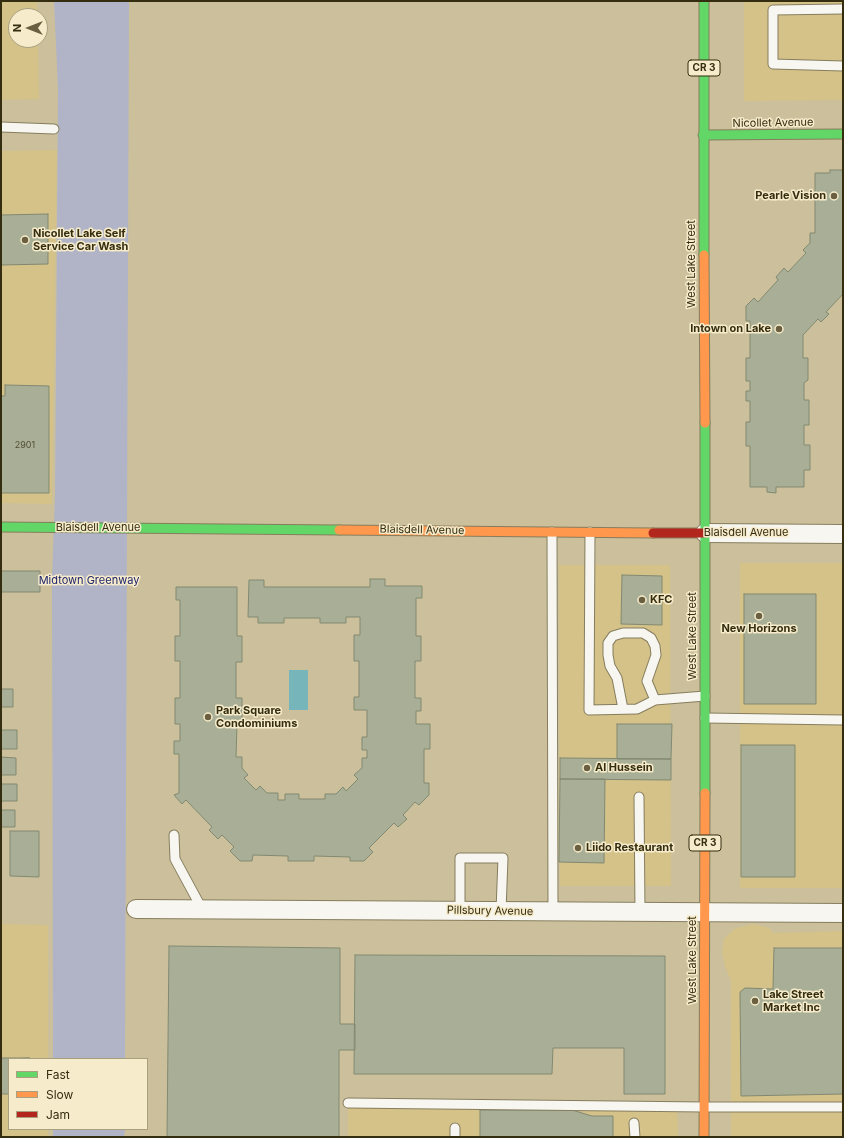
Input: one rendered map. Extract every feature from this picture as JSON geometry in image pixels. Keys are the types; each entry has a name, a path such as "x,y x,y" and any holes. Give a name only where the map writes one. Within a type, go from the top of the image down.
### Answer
{"main road":[{"name":"CR 3","path":"704,1 704,135"},
{"name":"Nicollet Avenue","path":"704,135 843,134"},
{"name":"West Lake Street","path":"704,135 704,1137"},
{"name":"Blaisdell Avenue","path":"1,527 705,533"}],"street":[{"name":"Blaisdell Avenue","path":"705,533 843,534"},
{"name":"Pillsbury Avenue","path":"136,909 843,913"}],"lane":[{"path":"843,10 773,10 773,64 843,66"},
{"path":"1,127 54,129"},
{"path":"552,532 554,911"},
{"path":"590,532 588,710 637,709 655,700 705,696"},
{"path":"623,709 617,678 610,666 608,655 608,643 613,636 623,633 643,633 651,638 655,646 656,655 648,681 655,700"},
{"path":"705,718 843,720"},
{"path":"639,797 640,912"},
{"path":"174,835 175,859 202,909"},
{"path":"460,910 460,858 503,858 501,911"},
{"path":"348,1103 843,1107"},
{"path":"634,1123 635,1137"}],"shaded area":[{"path":"1,1 37,1 37,8 8,8 8,48 38,48 39,99 1,100"},
{"path":"744,1 843,1 843,100 744,101"},
{"path":"57,150 52,504 1,503 1,151"},
{"path":"740,563 843,563 843,888 740,888"},
{"path":"559,565 670,565 671,886 560,886"},
{"path":"1,924 48,925 48,1058 8,1058 8,1130 48,1130 48,1137 1,1137"},
{"path":"753,924 769,928 773,933 843,931 843,1137 731,1137 731,981 725,966 722,952 724,939 734,929"},
{"path":"348,1103 677,1103 678,1137 348,1137"}],"green space":[{"name":"Midtown Greenway","path":"54,1 129,1 125,1058 53,1058 52,580 55,493 58,90"},
{"path":"53,1130 125,1130 124,1137 53,1137"}],"water":[{"path":"289,670 308,670 308,710 289,710"}],"building":[{"name":"Intown on Lake","path":"830,170 842,170 843,174 843,294 826,312 829,314 821,322 818,319 803,335 803,358 808,358 808,380 804,383 804,400 809,400 809,425 804,425 804,445 810,445 810,470 804,470 804,487 776,487 776,493 767,492 767,487 750,487 750,446 746,446 746,422 750,422 750,401 746,401 746,391 750,391 750,381 746,381 746,358 750,358 750,321 746,321 746,306 754,298 758,302 778,280 776,277 784,268 788,272 806,253 803,250 810,243 810,233 815,233 815,173 830,173"},
{"name":"Nicollet Lake Self Service Car Wash","path":"48,214 48,264 1,265 1,215"},
{"path":"5,385 49,386 49,493 1,493 1,396 5,396"},
{"path":"1,571 40,571 40,592 1,592"},
{"name":"KFC","path":"622,575 662,576 662,625 621,624"},
{"name":"Park Square Condominiums","path":"370,579 385,579 385,586 422,586 422,598 416,598 416,636 421,636 421,661 415,661 415,698 421,698 421,711 416,711 416,724 430,724 430,749 424,749 424,783 429,783 429,795 419,805 415,802 403,815 407,819 398,827 394,823 369,848 373,852 364,861 350,861 350,857 314,856 314,861 288,861 288,856 253,855 252,861 240,861 230,851 234,847 222,835 218,839 209,830 212,827 186,800 182,804 174,795 179,793 179,754 174,754 174,741 180,741 180,724 175,724 175,698 180,698 180,661 175,661 175,636 180,636 180,600 176,600 176,587 237,587 237,636 242,636 242,662 236,662 236,698 242,698 242,724 237,724 236,757 242,757 242,768 248,775 244,778 256,790 260,786 267,793 278,793 278,800 285,800 285,794 299,794 299,799 325,799 325,794 336,794 343,787 346,791 358,779 354,775 362,768 362,758 367,758 367,750 362,750 362,737 367,737 367,710 354,710 354,697 359,697 359,661 354,661 354,635 360,635 360,617 346,617 346,623 320,623 320,618 284,618 284,623 258,623 258,617 248,617 249,580 264,580 264,587 370,587"},
{"path":"744,594 816,594 816,704 744,704"},
{"path":"1,689 13,689 13,707 1,707"},
{"path":"617,724 672,724 671,759 617,759"},
{"path":"1,730 17,730 17,749 1,749"},
{"path":"741,745 795,745 795,877 741,877"},
{"path":"1,757 16,758 16,775 1,775"},
{"path":"560,758 671,759 671,780 560,779"},
{"path":"560,779 605,779 604,863 559,862"},
{"path":"1,784 17,784 17,801 1,801"},
{"path":"1,810 15,810 15,827 1,827"},
{"path":"10,831 39,831 39,877 10,876"},
{"path":"169,946 340,948 340,1024 355,1024 355,1050 339,1050 339,1137 167,1137"},
{"path":"774,948 843,948 843,1094 741,1096 740,992 745,988 773,989"},
{"path":"355,955 665,956 665,1094 624,1094 624,1048 553,1048 552,1074 354,1074"},
{"path":"1,1058 8,1058 8,1094 1,1094"},
{"path":"480,1110 572,1110 592,1116 613,1116 613,1137 480,1137"}],"traffic: fast":[{"path":"704,1 704,255"},
{"path":"703,135 843,134"},
{"path":"705,423 705,793"},
{"path":"1,527 339,530"}],"traffic: slow":[{"path":"704,255 705,423"},
{"path":"339,530 653,533"},
{"path":"704,1137 705,793"}],"traffic: jam":[{"path":"653,533 705,533"}],"place":[{"name":"Pearle Vision","path":"834,196"},
{"name":"Nicollet Lake Self Service Car Wash","path":"25,240"},
{"name":"Intown on Lake","path":"779,329"},
{"name":"KFC","path":"642,600"},
{"name":"New Horizons","path":"759,616"},
{"name":"Park Square Condominiums","path":"208,717"},
{"name":"Al Hussein","path":"587,768"},
{"name":"Liido Restaurant","path":"578,848"},
{"name":"Lake Street Market Inc","path":"755,1001"}]}
